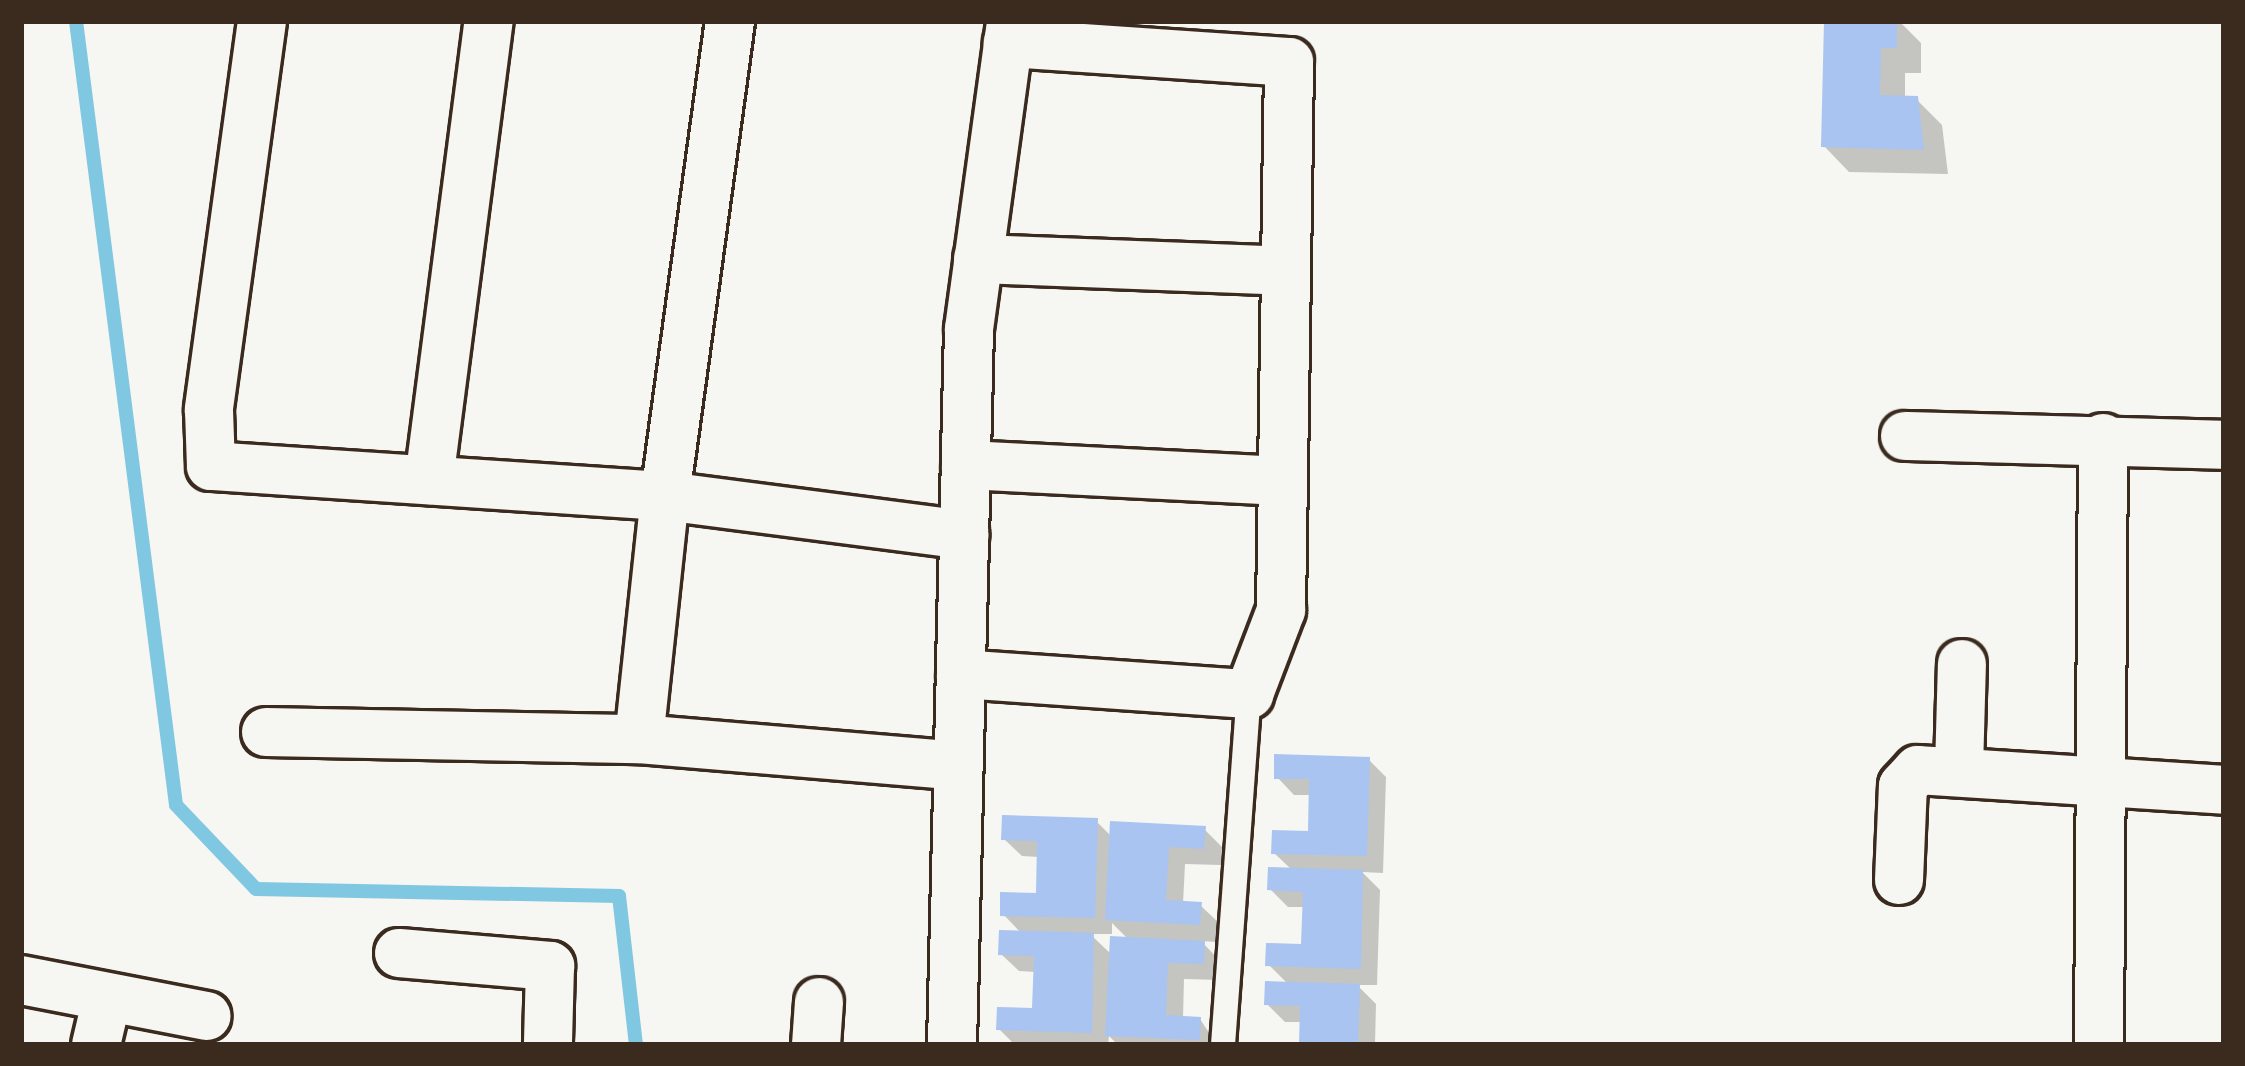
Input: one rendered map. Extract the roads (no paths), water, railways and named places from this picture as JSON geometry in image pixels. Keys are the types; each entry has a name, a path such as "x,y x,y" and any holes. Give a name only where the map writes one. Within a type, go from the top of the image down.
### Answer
{"street":[{"path":"262,21 209,410 211,466 664,496 964,535"},
{"path":"429,480 489,21"},
{"path":"639,739 664,496 730,21"},
{"path":"952,1045 966,465 978,260 1009,32 1289,62 1281,610 1249,694 961,674"},
{"path":"978,260 1286,271"},
{"path":"1905,436 2224,445"},
{"path":"2099,1045 2103,438"},
{"path":"966,465 1283,482"},
{"path":"1960,769 1962,664"},
{"path":"266,732 639,739 959,766"},
{"path":"1899,880 1903,786 1918,770 1960,769 2101,788 2224,790"},
{"path":"399,953 550,967 548,1045"},
{"path":"21,980 207,1016"},
{"path":"96,1045 107,998"}],"lane":[{"path":"1223,1045 1249,694"}],"waterway":[{"path":"76,21 176,805 256,889 619,896 636,1045"}]}
